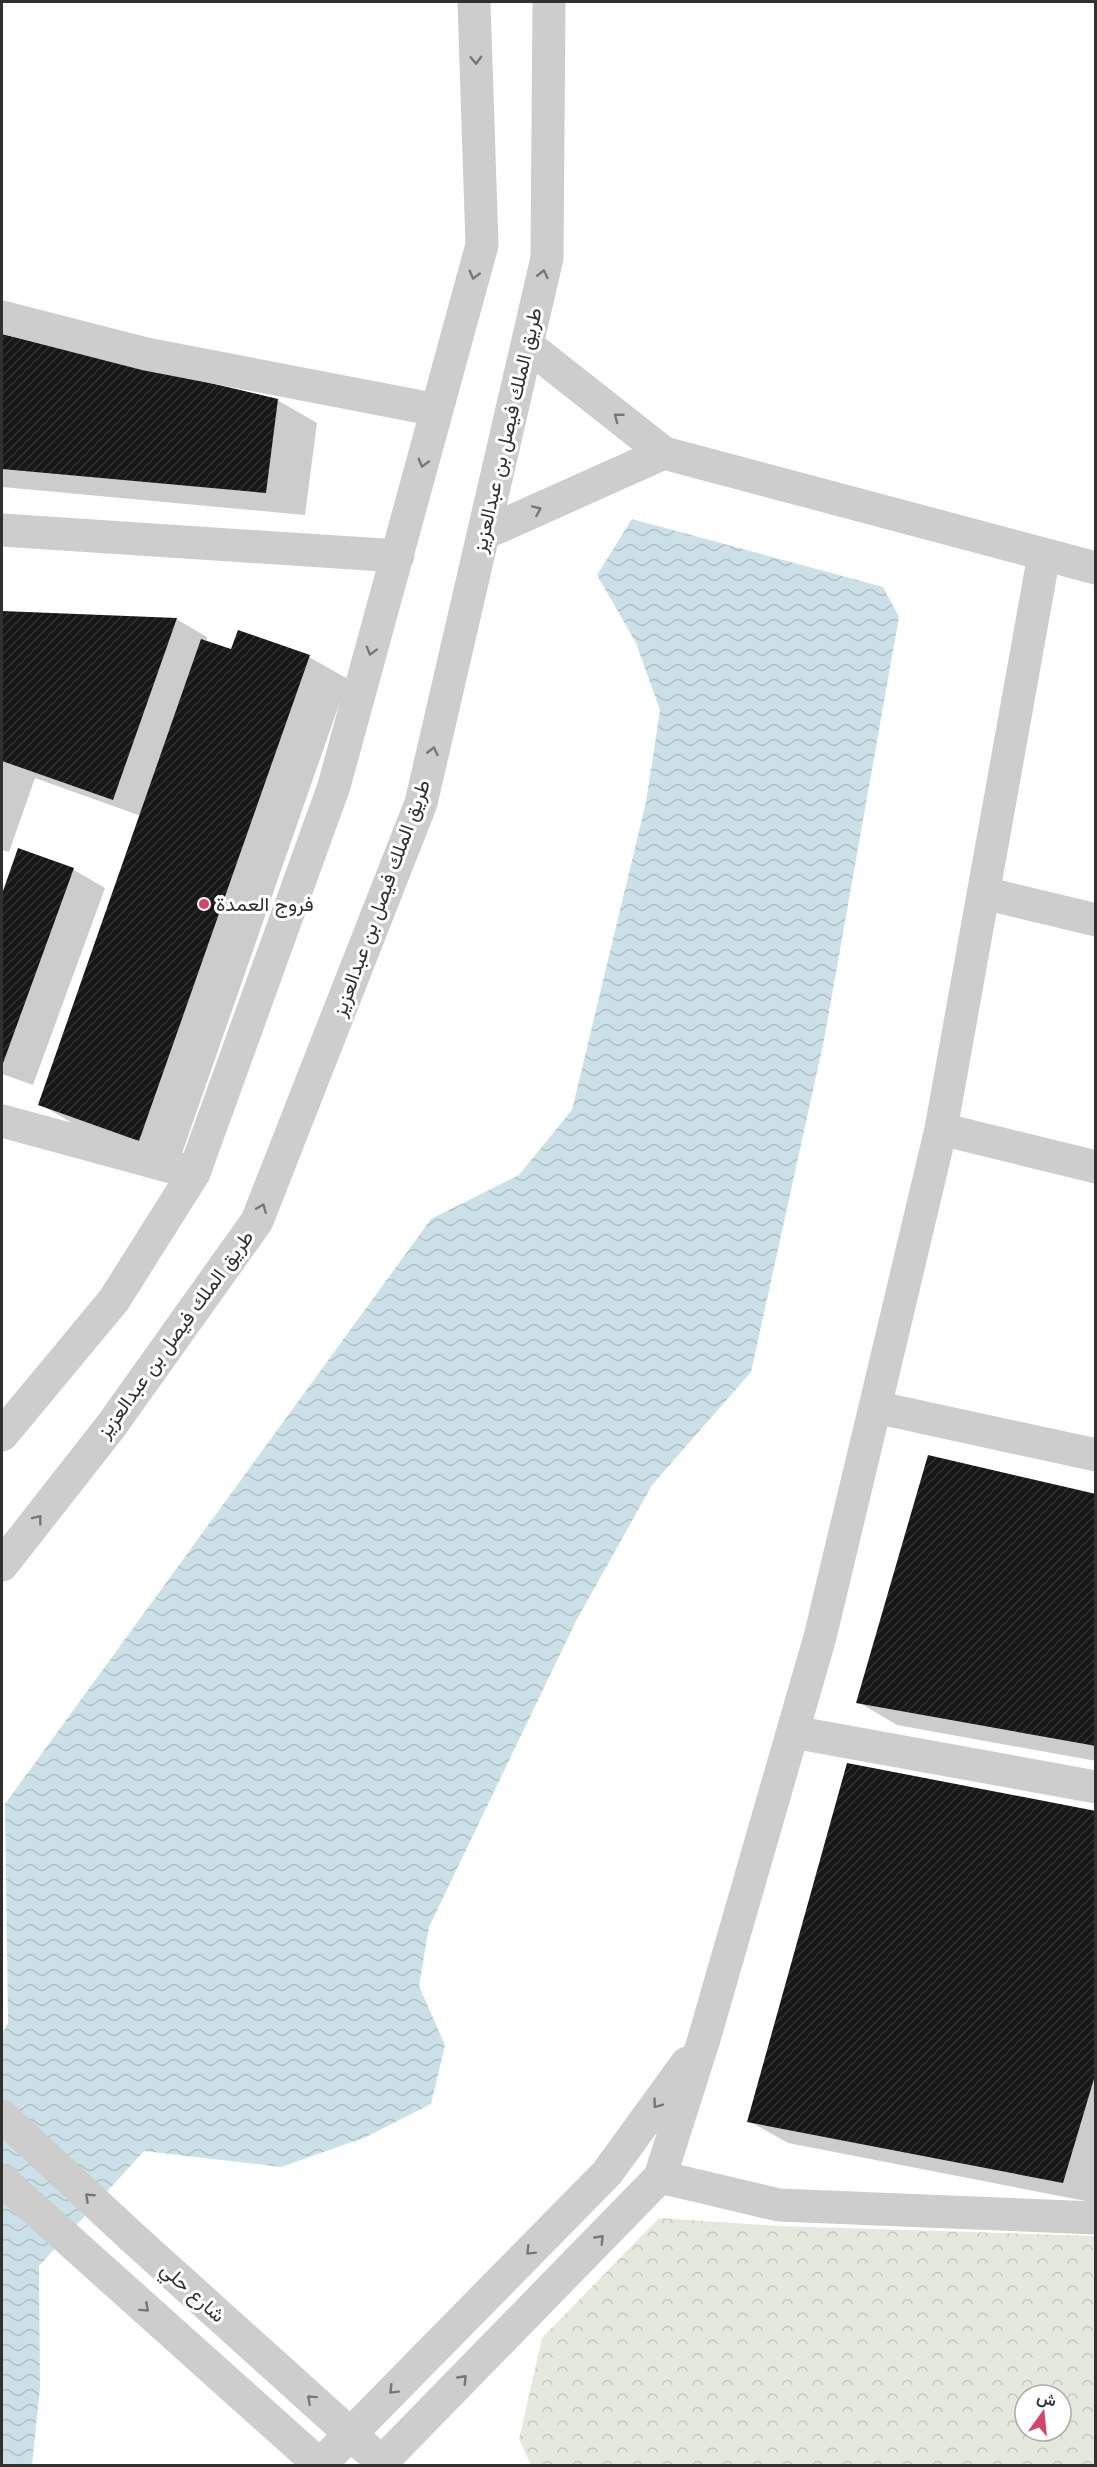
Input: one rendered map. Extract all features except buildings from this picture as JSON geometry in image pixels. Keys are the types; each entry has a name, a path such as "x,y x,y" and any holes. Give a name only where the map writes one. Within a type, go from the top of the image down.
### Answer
{"street":[{"path":"2,1435 114,1300 194,1173 334,786 482,245 474,2"},
{"name":"طريق الملك فيصل بن عبدالعزيز","path":"2,1565 111,1426 257,1221 422,803 547,258 549,2"},
{"path":"2,317 146,354 437,410"},
{"path":"527,345 664,453 1095,568"},
{"path":"483,534 664,453"},
{"path":"2,530 398,556"},
{"path":"382,2464 660,2178 704,2039 820,1638 941,1129 1044,555"},
{"path":"984,893 1095,920"},
{"path":"2,1121 194,1173"},
{"path":"941,1129 1095,1167"},
{"path":"875,1407 1095,1455"},
{"path":"793,1732 1095,1787"},
{"path":"2,2180 320,2465 606,2173 704,2039"},
{"name":"شارع حلي","path":"2,2116 382,2464"},
{"path":"660,2178 779,2205 1095,2218"}],"green space":[{"path":"659,2218 778,2226 1095,2236 1095,2465 531,2465 519,2439 542,2338"}],"water":[{"path":"632,519 883,587 899,617 824,1040 751,1372 652,1485 576,1621 429,1927 419,1986 445,2045 431,2104 366,2137 281,2167 144,2151 39,2266 40,2388 32,2465 2,2466 2,2034 8,2023 5,1804 431,1219 519,1175 572,1110 646,802 660,710 636,643 597,575"}],"place":[{"name":"فروج العمدة","path":"204,904"}]}
